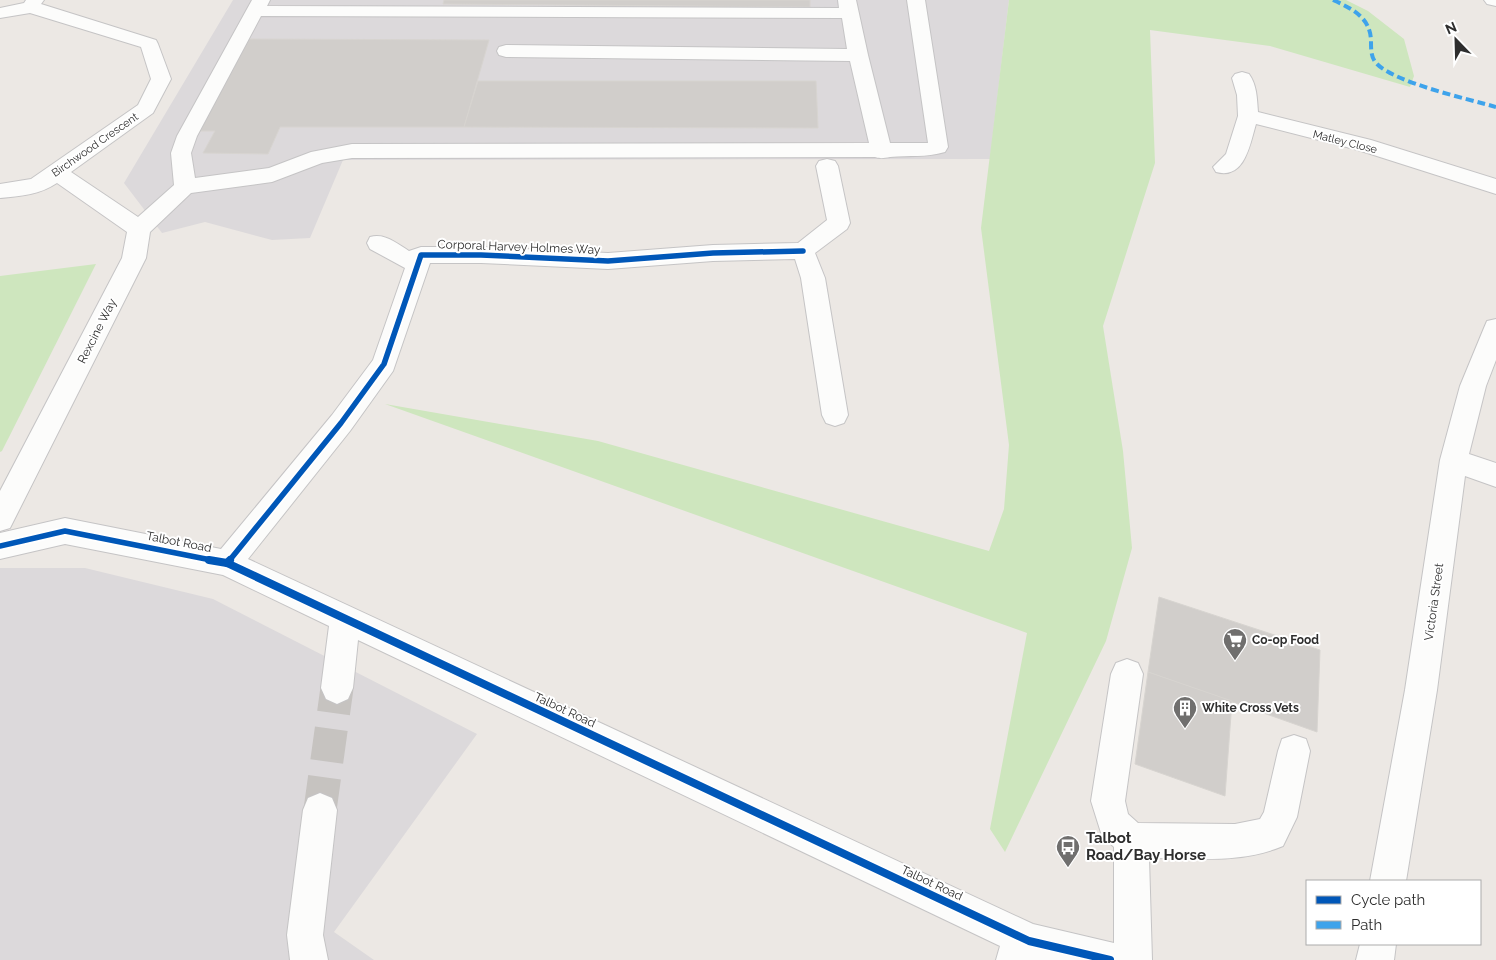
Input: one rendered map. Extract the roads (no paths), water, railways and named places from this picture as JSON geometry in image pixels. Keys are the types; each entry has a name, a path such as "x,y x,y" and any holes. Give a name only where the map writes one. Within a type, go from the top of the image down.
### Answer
{"street":[{"path":"56,172 139,230 185,187 272,175 318,157 352,151 882,152 928,150 938,147 916,0"},
{"path":"0,13 33,3"},
{"name":"Birchwood Crescent","path":"0,191 37,186 146,109 161,79 149,44 33,3"},
{"path":"185,187 181,154 187,136 258,5 848,6 882,152"},
{"path":"506,51 858,55"},
{"path":"1224,167 1236,157 1248,116 1247,95 1242,78"},
{"name":"Matley Close","path":"1248,116 1364,145 1496,187"},
{"path":"827,166 839,223 803,251 813,278 824,356 835,415"},
{"name":"Rexcine Way","path":"0,519 134,258 139,230"},
{"path":"378,243 407,260 422,255"},
{"name":"Corporal Harvey Holmes Way","path":"227,563 341,423 384,364 422,255 482,255 608,261 713,253 803,251"},
{"name":"Victoria Street","path":"1388,880 1421,690 1454,460 1473,386 1496,328"},
{"path":"1454,460 1496,475"},
{"name":"Talbot Road","path":"0,546 65,531 227,563 345,618 1018,949 1029,941 1110,960"},
{"path":"337,688 345,618"},
{"path":"1127,674 1108,800 1114,824 1131,840 1235,841 1271,834 1280,817 1294,751"},
{"path":"310,960 305,935 320,810"},
{"path":"1131,840 1133,960"},
{"path":"1375,960 1378,945"}],"tunnel":[{"path":"320,810 337,688"}],"place":[{"name":"Co-op Food","path":"1235,661"},
{"name":"White Cross Vets","path":"1185,729"},
{"name":"Talbot Road/Bay Horse","path":"1068,868"}]}
